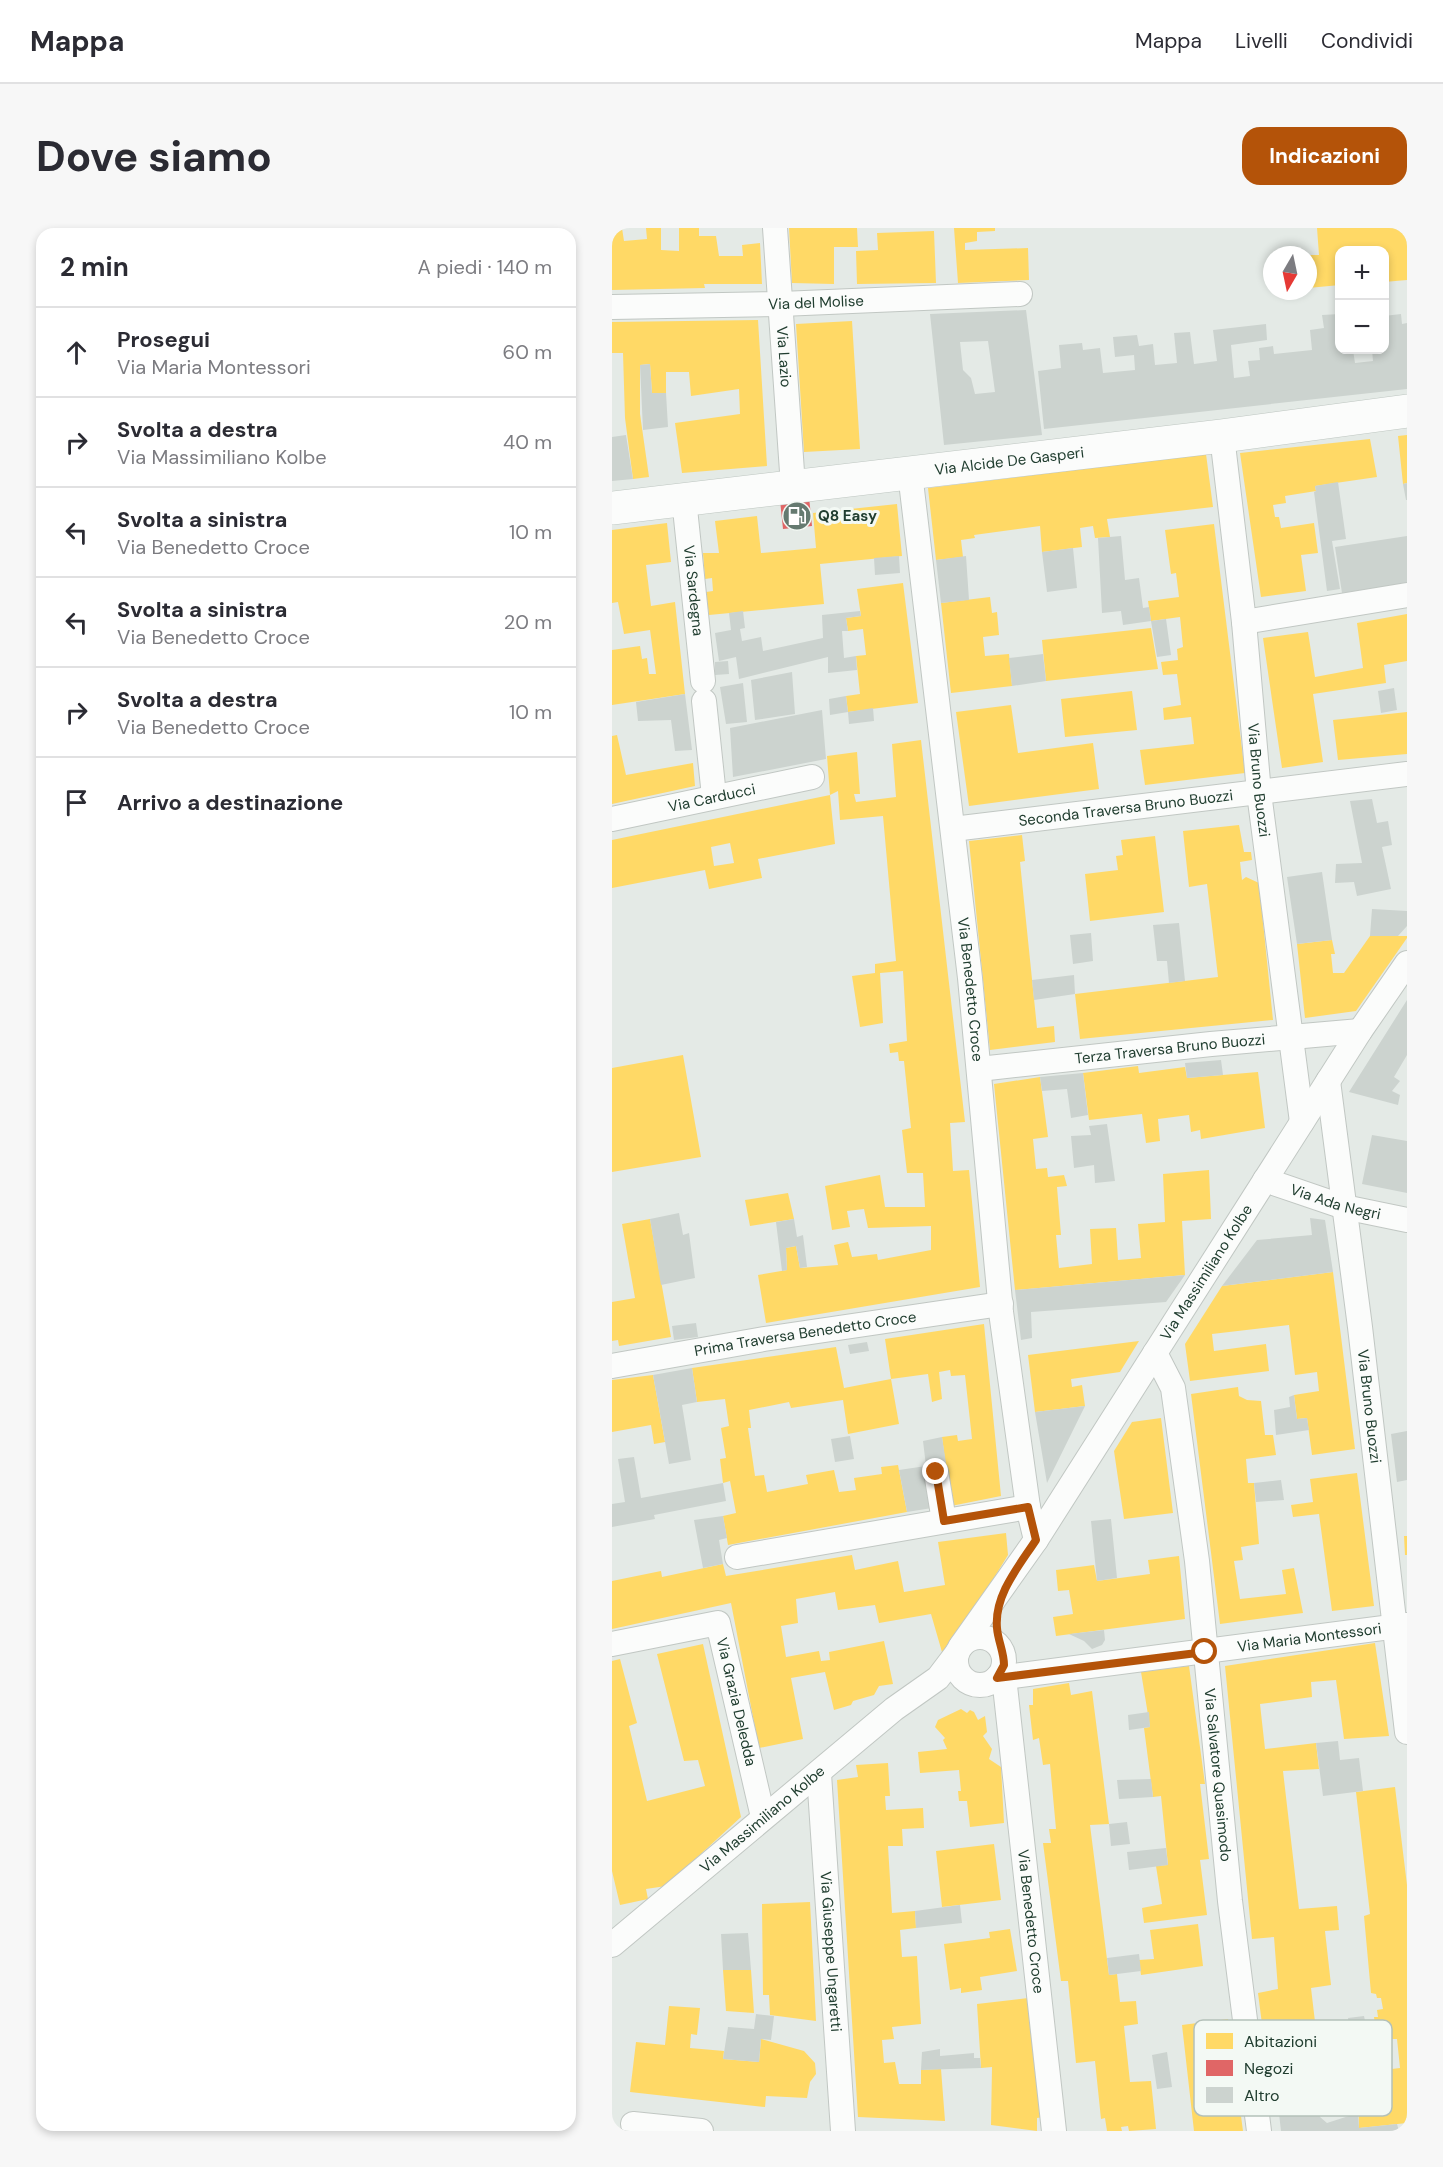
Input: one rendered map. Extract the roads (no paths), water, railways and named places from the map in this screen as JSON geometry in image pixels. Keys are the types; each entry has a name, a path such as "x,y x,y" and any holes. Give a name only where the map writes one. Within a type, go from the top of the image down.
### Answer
{"street":[{"name":"Via Lazio","path":"775,228 793,486"},
{"name":"Via del Molise","path":"612,307 781,304 1020,294"},
{"name":"Via Alcide De Gasperi","path":"612,508 1222,436 1407,411"},
{"name":"Via Bruno Buozzi","path":"1222,436 1244,622 1259,793 1302,1122"},
{"name":"Via Benedetto Croce","path":"910,473 979,1069 1000,1304 1028,1507 1036,1540"},
{"name":"Via Sardegna","path":"684,500 714,796"},
{"path":"1244,622 1407,595"},
{"name":"Seconda Traversa Bruno Buozzi","path":"953,829 1407,774"},
{"name":"Via Carducci","path":"612,819 812,777"},
{"name":"Via Massimiliano Kolbe","path":"614,1936 819,1774 894,1709 938,1678 970,1630 1007,1584 1036,1540 1360,1031 1407,963"},
{"name":"Terza Traversa Bruno Buozzi","path":"979,1069 1360,1031"},
{"name":"Via Bruno Buozzi","path":"1328,1082 1380,1493 1400,1627 1407,1732"},
{"name":"Via Ada Negri","path":"1265,1179 1344,1207 1407,1220"},
{"name":"Prima Traversa Benedetto Croce","path":"612,1366 764,1339 1000,1304"},
{"name":"Via Salvatore Quasimodo","path":"1155,1353 1173,1388 1197,1562 1230,1901 1245,2020"},
{"path":"936,1472 944,1521"},
{"path":"737,1557 1028,1507"},
{"name":"Via Massimiliano Kolbe","path":"914,1696 995,1680 1004,1665 997,1628 999,1607 1007,1584"},
{"name":"Via Grazia Deledda","path":"612,1644 717,1623 763,1817"},
{"name":"Via Maria Montessori","path":"995,1680 1400,1627"},
{"path":"995,1680 968,1682 957,1669 959,1649 967,1640 983,1636 991,1639 1002,1649"},
{"name":"Via Benedetto Croce","path":"995,1680 1008,1711 1054,2131"},
{"name":"Via Giuseppe Ungaretti","path":"819,1774 843,2131"},
{"name":"Via Salvatore Quasimodo","path":"1257,2116 1259,2131"},
{"path":"633,2124 701,2131"}],"place":[{"name":"Q8 Easy","path":"797,516"}]}
